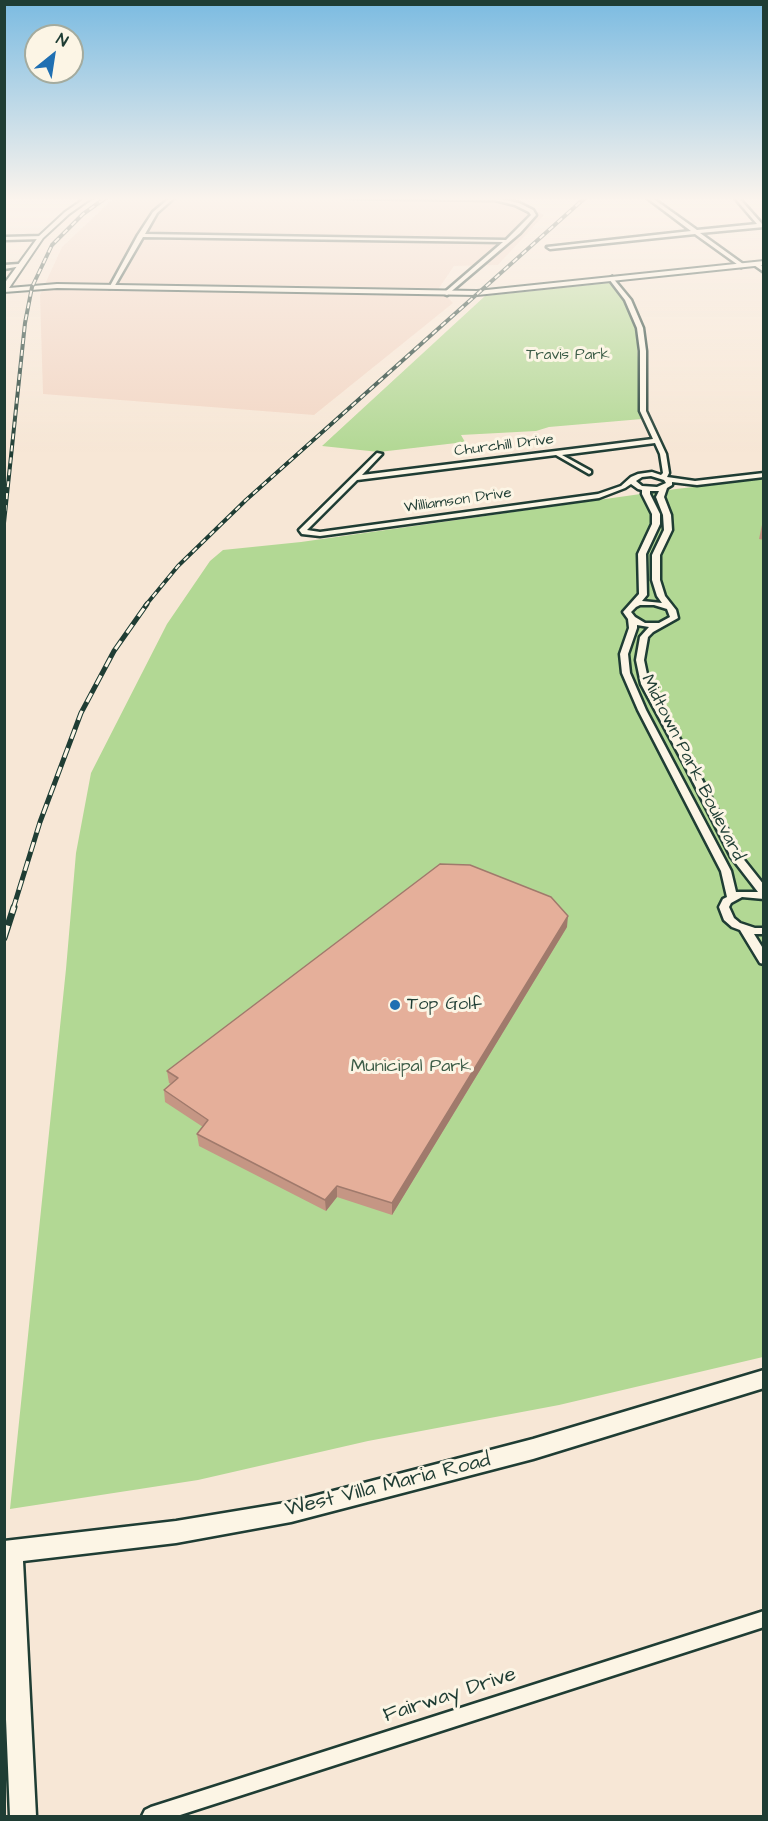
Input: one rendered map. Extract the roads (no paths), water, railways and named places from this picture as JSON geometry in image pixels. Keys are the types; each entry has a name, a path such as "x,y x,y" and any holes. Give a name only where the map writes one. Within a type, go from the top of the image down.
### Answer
{"main road":[{"name":"West Villa Maria Road","path":"8,1552 176,1532 291,1512 533,1449 764,1379"},
{"path":"8,1552 22,1816"}],"street":[{"path":"111,287 114,282"},
{"path":"447,293 462,282"},
{"path":"4,290 42,286 484,293 585,282"},
{"path":"614,282 628,300 640,328 643,351 643,411 657,441 666,473 666,483 660,497 667,515 668,530 656,555 656,573 661,596 675,614 674,618 660,625 645,624 632,619"},
{"name":"Churchill Drive","path":"354,478 657,441"},
{"path":"557,453 589,472"},
{"path":"354,478 379,454"},
{"path":"646,474 664,463"},
{"path":"646,474 666,483 697,483 764,475"},
{"name":"Williamson Drive","path":"354,478 305,527 305,532 320,534 599,496 615,490 633,478 646,474"},
{"path":"633,478 633,483 643,488 656,514 656,524 642,554 643,595 633,605"},
{"name":"Williamson Drive","path":"615,490 643,488 666,483"},
{"path":"633,605 655,603 668,607"},
{"name":"Midtown Park Boulevard","path":"633,605 627,612 632,619 633,628 624,654 626,673 642,710 726,871 732,897 727,902 725,914 736,925 745,929"},
{"name":"Midtown Park Boulevard","path":"660,625 650,630 644,637 640,660 645,684 736,857 764,895"},
{"path":"732,897 749,894 764,895"},
{"path":"745,929 764,931"},
{"path":"745,929 764,960"},
{"name":"Fairway Drive","path":"151,1816 764,1619"}],"railway":[{"path":"4,523 25,323 34,282"},
{"path":"145,606 178,566 246,500 491,282"},
{"path":"13,909 40,822 81,713 114,651 147,604"},
{"path":"4,938 14,907"}],"place":[{"name":"Top Golf","path":"395,1005"}],"park label":[{"name":"Travis Park","path":"568,356"},
{"name":"Municipal Park","path":"411,1067"}]}
